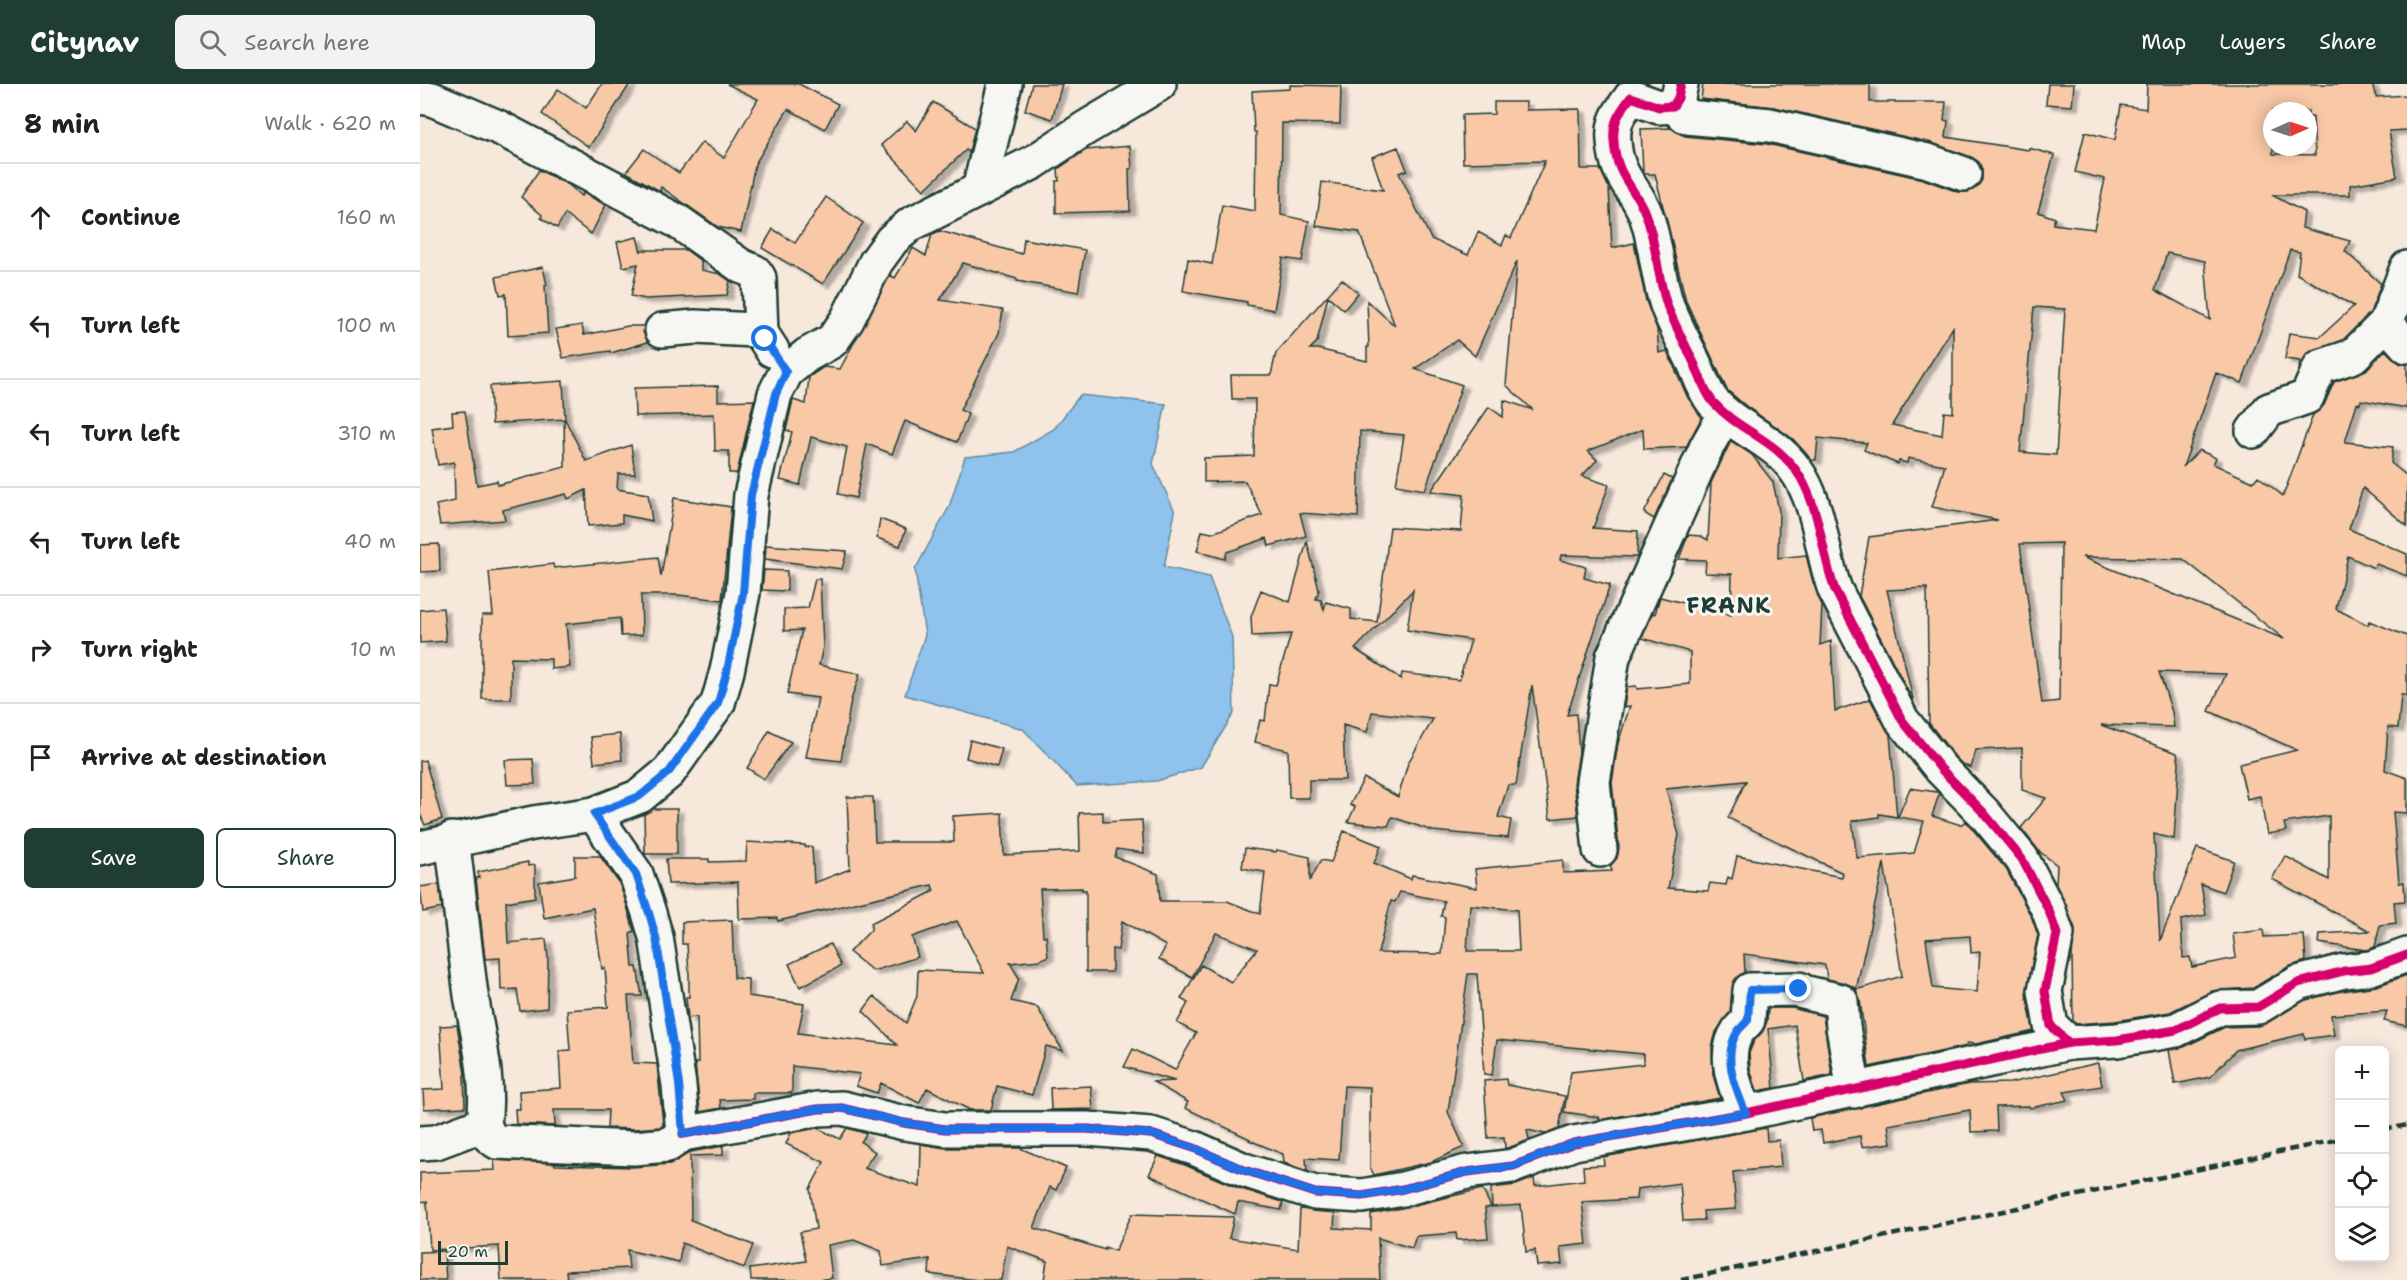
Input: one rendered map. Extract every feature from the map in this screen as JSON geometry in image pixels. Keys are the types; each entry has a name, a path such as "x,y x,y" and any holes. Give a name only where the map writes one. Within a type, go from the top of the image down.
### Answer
{"street":[{"path":"979,190 1005,84"},
{"path":"420,848 452,839 533,823 594,814 640,796 669,772 718,703 743,593 751,495 776,394 786,372 832,341 847,320 876,262 892,240 911,224 1034,162 1160,84"},
{"path":"1964,174 1928,161 1770,125 1687,117 1677,95 1659,107 1631,97 1615,119 1613,140 1617,166 1645,214 1668,306 1711,400 1725,414 1761,437 1789,461 1815,508 1824,541 1827,568 1835,590 1902,720 1941,769 1984,813 2022,859 2049,911 2057,934 2045,991 2051,1026 2068,1043"},
{"path":"420,97 432,99 500,128 677,221 741,266 755,272 759,278 761,333 786,372"},
{"path":"2253,431 2269,410 2307,398 2320,367 2353,356 2397,335 2407,268"},
{"path":"662,330 695,327 755,330 761,333"},
{"path":"1600,849 1593,782 1613,657 1707,446 1725,414"},
{"path":"594,814 636,874 656,937 675,1062 683,1134"},
{"path":"452,839 466,959 485,1073 484,1124 489,1136 497,1142 634,1148 668,1145 683,1134 818,1109 842,1108 904,1123 945,1129 1087,1129 1151,1134 1194,1148 1244,1170 1315,1193 1362,1196 1403,1189 1467,1172 1513,1166 1574,1143 1746,1113 2068,1043 2117,1040 2176,1030 2220,1008 2258,1007 2298,983 2344,971 2371,968 2407,955"},
{"path":"1746,1113 1735,1089 1730,1057 1737,1031 1748,1020 1750,990 1799,989 1841,1001 1854,1091"},
{"path":"420,1143 436,1142 484,1124"}],"water":[{"path":"1080,395 1166,404 1153,464 1175,512 1164,567 1209,577 1232,637 1234,713 1201,767 1157,781 1077,786 1023,729 905,695 925,635 915,570 949,507 965,457 1014,452 1054,429"}],"building":[{"path":"602,84 630,84 589,147 542,114 558,89 586,108"},
{"path":"727,84 799,84 838,104 825,129 788,109 755,164 741,232 718,227 661,187 660,191 626,172 644,149 679,173 702,142 724,158 758,99"},
{"path":"1032,84 1062,84 1052,119 1025,110"},
{"path":"1703,84 1870,84 1870,102 1946,102 1944,120 1948,121 1946,137 2029,150 2029,148 2054,155 2038,212 2055,218 2053,224 2094,229 2105,179 2075,172 2085,132 2115,140 2121,105 2146,109 2147,84 2372,84 2376,97 2407,95 2407,130 2389,131 2397,177 2350,185 2350,195 2272,195 2304,212 2302,228 2350,241 2345,251 2381,284 2370,313 2343,340 2308,353 2299,368 2300,361 2285,359 2289,333 2320,337 2354,306 2297,274 2300,252 2290,250 2242,383 2216,373 2183,467 2199,450 2216,458 2213,464 2253,482 2258,476 2283,496 2313,415 2324,405 2334,382 2366,370 2385,350 2401,364 2407,364 2407,408 2361,400 2360,404 2357,403 2345,442 2393,447 2391,463 2407,476 2407,526 2363,488 2349,529 2407,554 2407,576 2376,564 2374,568 2348,556 2336,609 2368,625 2369,621 2407,636 2407,695 2401,695 2398,728 2388,727 2385,770 2407,778 2407,813 2393,812 2399,883 2404,882 2405,901 2394,902 2396,923 2380,925 2375,947 2366,950 2319,943 2320,934 2370,931 2272,879 2285,856 2329,880 2329,816 2284,823 2286,831 2267,834 2260,796 2247,799 2239,764 2297,750 2209,711 2226,674 2159,672 2172,712 2174,727 2101,725 2177,753 2179,763 2174,839 2154,834 2160,941 2197,848 2234,861 2223,892 2201,884 2206,915 2181,920 2183,958 2190,957 2192,967 2236,958 2233,934 2263,930 2264,937 2304,935 2306,961 2288,967 2253,988 2212,991 2170,1012 2115,1021 2076,1024 2073,1021 2072,955 2075,928 2056,885 2057,865 2039,851 2021,828 2046,798 2022,790 2022,748 1976,750 1971,768 1962,764 1929,723 1927,588 1887,590 1914,703 1859,596 1869,537 1998,520 1932,507 1945,465 1908,458 1907,463 1899,461 1898,464 1864,450 1867,443 1818,438 1816,460 1811,460 1793,439 1727,390 1686,301 1655,174 1643,172 1641,129 1671,128 1685,136 1767,144 1923,179 1958,192 1968,192 1976,188 1982,180 1982,170 1979,162 1971,157 1932,143 1774,107 1701,99","holes":["2167,253 2205,261 2210,320 2155,290","2034,307 2065,309 2056,455 2020,452","1953,327 1953,413 1944,412 1942,435 1892,425","2061,543 2059,701 2042,703 2020,544","2082,557 2183,559 2284,639"]},
{"path":"2048,84 2074,84 2072,106 2046,104"},
{"path":"1290,85 1341,86 1340,124 1282,123 1281,215 1309,221 1302,261 1283,258 1274,310 1247,305 1247,302 1183,291 1188,259 1212,264 1222,205 1255,211 1256,132 1254,132 1252,91 1290,89"},
{"path":"933,102 975,128 969,152 966,150 924,190 881,145 907,121 916,131"},
{"path":"1494,102 1526,102 1526,110 1580,109 1581,169 1600,169 1609,188 1612,248 1634,243 1646,301 1657,329 1659,353 1667,351 1688,398 1702,417 1686,447 1644,449 1643,429 1588,451 1597,460 1582,476 1609,485 1593,528 1638,531 1637,557 1561,555 1560,560 1586,567 1584,578 1610,585 1567,715 1576,714 1579,752 1574,784 1578,816 1550,819 1532,685 1516,785 1508,785 1498,817 1511,820 1508,838 1433,831 1392,817 1388,826 1348,822 1355,807 1350,805 1364,778 1398,797 1408,763 1433,719 1372,712 1367,732 1343,725 1345,780 1309,780 1309,798 1289,798 1288,750 1255,742 1260,720 1265,721 1269,684 1276,685 1291,634 1252,636 1251,617 1261,590 1290,602 1307,541 1319,590 1316,599 1321,600 1324,610 1326,602 1351,609 1351,619 1377,622 1390,527 1461,531 1464,495 1431,491 1489,407 1503,417 1504,400 1533,410 1506,385 1517,261 1475,356 1457,340 1415,369 1462,385 1425,490 1396,485 1404,435 1360,431 1358,517 1300,513 1306,536 1269,546 1267,538 1227,552 1225,559 1197,551 1202,531 1212,533 1262,515 1245,481 1204,482 1204,458 1254,456 1255,399 1232,399 1231,375 1271,375 1276,353 1342,279 1358,293 1344,310 1328,296 1317,342 1310,349 1367,361 1367,347 1369,347 1367,301 1395,326 1359,232 1316,226 1322,182 1383,190 1372,157 1398,147 1407,170 1399,173 1431,239 1468,255 1478,232 1502,245 1506,235 1511,238 1545,161 1463,163 1462,115 1494,114","holes":["1413,590 1407,630 1471,640 1459,680 1402,673 1401,679 1355,649"]},
{"path":"1130,146 1132,168 1129,169 1130,211 1056,213 1058,169 1086,150"},
{"path":"539,170 569,185 581,196 583,193 606,205 591,234 565,214 557,228 541,218 542,215 521,197"},
{"path":"826,197 863,223 823,284 762,248 773,229 795,243"},
{"path":"940,231 1022,254 1024,239 1085,250 1078,292 1017,281 1017,279 963,263 940,300 1003,310 999,333 960,410 968,414 957,442 905,421 892,454 867,444 856,498 838,494 847,447 811,437 800,485 780,480 792,432 786,430 793,400 806,404 809,377 824,367 840,369 890,275 895,278 913,248 926,256 932,234"},
{"path":"637,237 641,252 641,250 686,250 701,261 701,270 720,274 730,281 727,295 646,299 631,296 638,264 623,267 617,242"},
{"path":"543,267 547,285 545,285 548,333 508,336 506,294 500,295 496,277"},
{"path":"582,325 584,335 628,326 644,326 643,332 648,342 611,353 610,351 563,358 556,329"},
{"path":"563,381 565,419 586,461 631,445 635,474 618,474 617,489 648,494 652,521 622,515 622,523 588,526 586,490 568,499 566,494 503,510 505,520 440,525 436,505 455,501 454,462 438,465 432,428 453,425 452,412 465,411 477,485 497,481 498,485 565,467 564,419 492,424 490,386"},
{"path":"718,386 718,401 754,400 737,473 729,473 729,451 715,451 714,414 635,416 634,388"},
{"path":"1731,441 1752,455 1773,482 1779,511 1778,558 1806,555 1822,605 1820,645 1831,641 1835,711 1870,699 1890,735 1897,817 1879,814 1879,817 1852,821 1857,858 1914,853 1924,821 1898,817 1910,788 1937,792 1939,794 1932,816 1961,825 1965,821 1970,826 2006,869 2032,918 2038,935 2026,994 2034,1031 1976,1044 1967,1043 1967,1046 1869,1067 1860,1000 1855,988 1827,979 1825,965 1744,954 1745,973 1734,981 1730,1012 1716,1032 1712,1047 1713,1075 1720,1098 1600,1120 1599,1117 1564,1112 1571,1072 1643,1064 1643,1054 1497,1040 1492,1075 1484,1074 1477,974 1468,974 1448,1112 1464,1147 1431,1162 1374,1175 1370,1167 1370,1087 1344,1086 1339,1160 1306,1158 1307,1171 1284,1163 1283,1154 1185,1108 1188,1102 1153,1082 1175,1081 1124,1067 1133,1049 1175,1070 1196,1033 1177,1023 1188,1003 1181,999 1201,965 1231,982 1257,949 1216,933 1192,977 1159,959 1166,946 1122,921 1118,950 1112,949 1112,972 1086,972 1086,890 1082,888 1040,889 1043,936 1046,936 1048,956 1040,960 1010,963 1019,978 1011,1001 1037,1007 1063,1051 1046,1046 1032,1095 997,1086 991,1110 970,1110 927,1088 919,1103 881,1083 877,1093 856,1086 860,1074 792,1066 792,1093 753,1093 753,1099 720,1100 721,1108 700,1112 695,1063 698,1063 697,1017 688,1018 686,997 689,997 689,974 687,944 682,944 682,922 732,920 734,978 748,979 748,996 804,1004 798,1033 897,1045 863,1011 874,996 906,1023 917,996 918,970 984,973 957,921 912,937 918,957 873,971 849,952 871,930 871,923 934,891 932,885 778,921 777,918 739,919 738,882 668,884 666,859 709,859 709,862 746,861 747,842 812,847 814,883 850,869 847,797 873,797 875,842 954,842 953,816 1002,813 1004,855 1080,851 1079,813 1103,812 1103,822 1142,820 1144,853 1117,849 1115,857 1158,874 1160,901 1227,901 1260,914 1265,872 1242,868 1245,848 1276,852 1277,850 1310,857 1310,881 1321,860 1331,862 1344,831 1381,846 1374,863 1411,879 1412,875 1477,888 1475,869 1563,860 1563,873 1612,871 1610,866 1617,858 1619,848 1612,783 1618,743 1630,706 1624,707 1627,687 1636,686 1637,689 1690,684 1690,652 1642,638 1653,613 1655,614 1660,597 1731,615 1732,574 1705,573 1706,560 1679,559 1688,535 1701,536 1708,540 1711,483","holes":["1746,781 1728,818 1843,873 1842,877 1737,856 1732,879 1728,877 1726,885 1710,883 1708,891 1668,888 1679,835 1666,789","1884,863 1902,976 1856,990","1400,892 1444,901 1441,916 1445,917 1442,954 1378,953 1391,901 1395,902","1470,905 1517,910 1519,951 1467,951","1970,936 1971,953 1980,952 1977,992 1933,988 1926,939"]},
{"path":"1664,475 1672,479 1654,519 1644,513"},
{"path":"674,498 731,507 722,600 678,595 641,595 642,635 621,636 620,618 566,624 570,667 551,669 551,659 511,658 511,699 482,699 482,615 493,615 489,572 553,564 554,568 658,557 661,577"},
{"path":"880,519 906,529 900,546 877,538"},
{"path":"439,544 440,571 420,572 420,545"},
{"path":"766,545 847,551 842,569 765,559"},
{"path":"764,570 787,571 787,591 762,590"},
{"path":"815,579 820,579 823,647 819,665 860,674 851,700 841,761 806,757 818,698 787,694 802,630 784,631 784,609 808,608"},
{"path":"443,608 446,641 420,643 420,610"},
{"path":"769,731 791,742 764,779 747,768"},
{"path":"620,734 622,760 594,763 591,737"},
{"path":"970,740 1002,749 997,767 966,758"},
{"path":"533,759 535,784 507,785 505,760"},
{"path":"425,760 442,819 425,825 420,814 420,761"},
{"path":"653,809 677,809 677,854 645,854 644,814"},
{"path":"575,856 600,856 619,883 625,899 634,931 630,933 633,967 637,967 642,996 628,996 633,1063 657,1064 663,1125 661,1127 607,1128 608,1110 554,1110 555,1126 516,1124 515,1109 520,1109 519,1091 561,1088 559,1051 570,1050 567,1010 608,1007 605,968 602,969 593,908 544,918 539,882 575,876"},
{"path":"528,862 528,866 535,865 535,897 506,902 508,943 546,939 547,1008 520,1011 517,989 501,990 500,958 485,959 476,878 479,878 478,872"},
{"path":"439,884 442,908 423,912 420,887"},
{"path":"830,944 841,966 800,987 789,964"},
{"path":"2407,975 2407,1026 2384,1021 2387,1011 2331,1015 2334,1035 2305,1039 2304,1034 2236,1050 2210,1077 2175,1084 2169,1050 2184,1047 2225,1027 2258,1026 2267,1023 2305,1000 2377,986"},
{"path":"1768,1008 1793,1008 1823,1016 1832,1075 1804,1081 1795,1025 1768,1029 1774,1088 1757,1091 1750,1069 1749,1053 1754,1041 1763,1031"},
{"path":"457,1025 465,1074 465,1107 424,1109 423,1090 444,1089 440,1026"},
{"path":"2098,1063 2102,1086 2064,1092 2068,1100 2030,1108 2029,1106 1996,1107 1997,1131 1971,1132 1970,1110 1888,1125 1891,1143 1862,1147 1860,1136 1823,1143 1821,1130 1812,1131 1810,1118 1969,1084 2010,1083"},
{"path":"1506,1079 1507,1085 1565,1096 1559,1129 1546,1134 1527,1130 1529,1140 1508,1148 1505,1148 1504,1137 1488,1138 1484,1081"},
{"path":"1091,1086 1093,1109 1051,1110 1050,1088"},
{"path":"817,1128 840,1139 847,1128 866,1134 861,1142 875,1152 864,1168 920,1187 921,1144 945,1148 1020,1148 1066,1168 1056,1190 1050,1187 1034,1228 1105,1250 1105,1247 1115,1251 1132,1214 1234,1217 1229,1238 1298,1249 1300,1209 1335,1213 1334,1228 1371,1230 1371,1214 1482,1189 1491,1207 1485,1208 1488,1238 1457,1240 1456,1233 1416,1236 1412,1248 1378,1238 1380,1280 1044,1280 1047,1261 1007,1246 1001,1280 978,1280 929,1274 930,1259 883,1266 881,1251 854,1240 828,1245 832,1278 751,1280 750,1269 806,1261 800,1232 816,1229 810,1189 824,1162 786,1144 791,1133"},
{"path":"1766,1128 1767,1141 1779,1140 1781,1167 1733,1172 1736,1209 1703,1211 1704,1220 1683,1221 1680,1183 1637,1189 1636,1199 1582,1202 1587,1244 1560,1247 1562,1264 1537,1266 1535,1250 1526,1252 1521,1205 1492,1207 1491,1188 1516,1185 1534,1178 1535,1186 1584,1180 1583,1166 1604,1165 1603,1157"},
{"path":"723,1146 723,1155 690,1156 691,1220 753,1245 744,1268 682,1243 679,1262 627,1250 629,1268 566,1271 567,1280 501,1280 499,1246 430,1250 427,1201 420,1202 420,1173 495,1170 494,1160 555,1163 555,1165 633,1167 670,1164 691,1152"},
{"path":"1158,1156 1238,1188 1283,1202 1281,1210 1238,1202 1235,1214 1149,1175"},
{"path":"444,1251 446,1280 420,1280 420,1252"}],"railway":[{"path":"2389,1129 2407,1125"},
{"path":"1681,1280 2335,1140"}],"cycle path":[{"path":"1681,84 1678,98 1673,106 1659,107 1631,97 1623,107 1614,128 1615,154 1622,173 1642,205 1650,226 1661,285 1668,308 1713,402 1734,421 1781,454 1801,478 1813,506 1835,590 1902,720 1941,769 1984,813 2022,859 2049,911 2057,934 2045,991 2051,1026 2069,1043 2117,1040 2176,1030 2220,1008 2258,1007 2298,983 2344,971 2371,968 2407,955"},
{"path":"683,1134 818,1109 842,1108 904,1123 945,1129 1087,1129 1151,1134 1194,1148 1244,1170 1315,1193 1362,1196 1403,1189 1467,1172 1513,1166 1574,1143 1746,1113 2069,1043"}],"district":[{"name":"FRANK","path":"1729,605"}],"route":[{"path":"765,339 786,372 776,394 751,495 743,593 718,703 669,772 640,796 594,814 636,874 656,937 679,1084 683,1134 818,1109 842,1108 904,1123 945,1129 1087,1129 1151,1134 1194,1148 1244,1170 1315,1193 1362,1196 1403,1189 1467,1172 1513,1166 1574,1143 1746,1113 1735,1089 1730,1057 1737,1031 1748,1020 1750,990 1799,989"}]}
